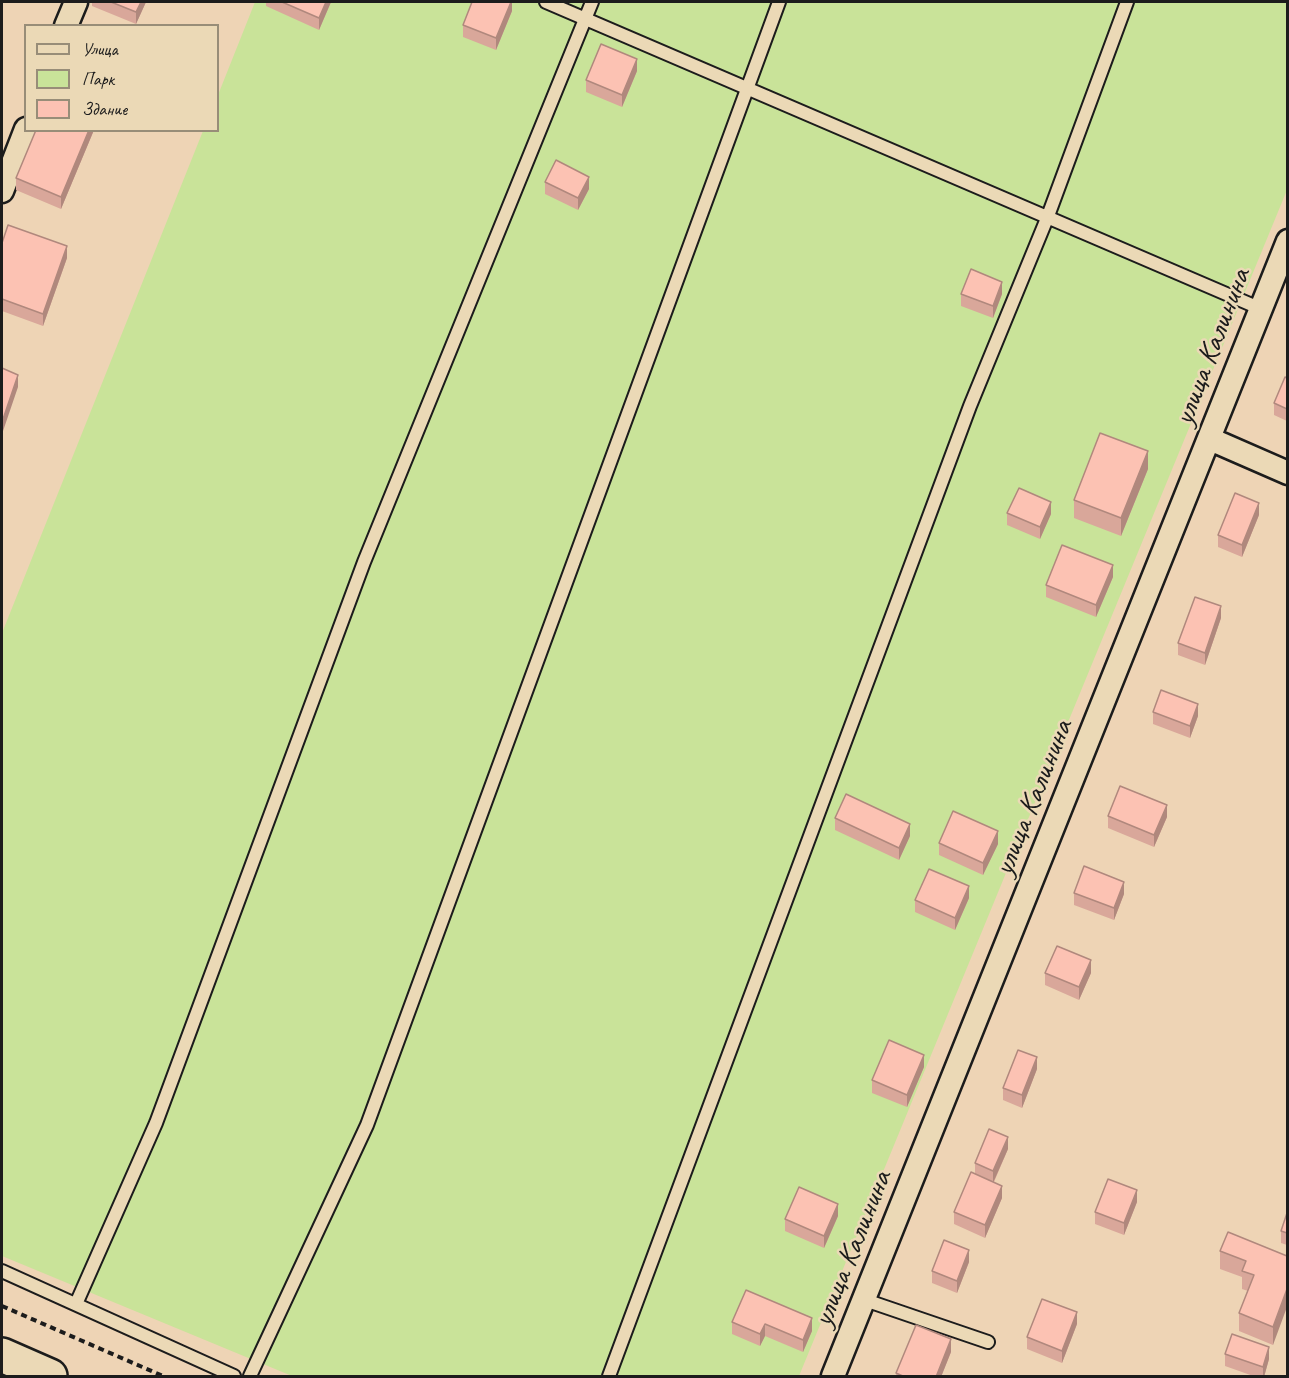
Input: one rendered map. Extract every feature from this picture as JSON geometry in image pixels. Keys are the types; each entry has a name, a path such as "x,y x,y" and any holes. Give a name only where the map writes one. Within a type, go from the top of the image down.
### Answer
{"main road":[{"path":"2,1355 50,1377"}],"street":[{"path":"67,24 75,2"},
{"path":"2,191 25,132"},
{"name":"улица Калинина","path":"833,1377 1210,439 1259,308 1287,241"},
{"path":"1210,439 1287,473"}],"lane":[{"path":"546,2 1259,308"},
{"path":"76,1304 156,1123 364,562 592,2"},
{"path":"250,1377 367,1125 779,2"},
{"path":"609,1377 970,406 1048,216 1127,2"},
{"path":"2,1271 234,1377"},
{"path":"865,1300 988,1342"}],"path":[{"path":"2,1306 163,1377"}],"green space":[{"path":"255,2 1287,2 1287,190 799,1376 292,1376 2,1256 2,633 203,132 219,132 219,92"}],"building":[{"path":"111,2 141,2 136,12"},
{"path":"282,2 326,2 319,18"},
{"path":"472,2 511,2 496,38 463,25"},
{"path":"601,44 637,59 622,95 586,80"},
{"path":"35,132 88,132 61,197 16,178"},
{"path":"556,160 589,177 578,198 545,182"},
{"path":"8,225 67,246 43,314 2,299 2,243"},
{"path":"971,269 1002,282 993,306 961,294"},
{"path":"2,368 18,375 2,422"},
{"path":"1285,377 1287,378 1287,409 1274,403"},
{"path":"1100,433 1148,451 1121,518 1074,500"},
{"path":"1019,488 1051,502 1040,527 1007,513"},
{"path":"1235,493 1259,503 1242,545 1218,535"},
{"path":"1062,545 1113,565 1096,605 1046,585"},
{"path":"1195,597 1221,606 1205,653 1178,643"},
{"path":"1161,690 1198,704 1190,726 1153,712"},
{"path":"1120,786 1167,805 1154,835 1108,816"},
{"path":"846,794 910,824 899,848 835,818"},
{"path":"953,811 998,831 983,863 939,843"},
{"path":"1084,866 1124,882 1114,908 1074,893"},
{"path":"929,869 969,886 955,918 915,900"},
{"path":"1057,946 1091,960 1079,987 1045,973"},
{"path":"889,1040 924,1055 907,1095 872,1080"},
{"path":"1018,1050 1037,1057 1022,1095 1003,1088"},
{"path":"989,1129 1008,1137 993,1171 975,1163"},
{"path":"971,1172 1002,1186 985,1225 954,1212"},
{"path":"1108,1179 1137,1190 1124,1223 1095,1212"},
{"path":"799,1187 838,1204 824,1236 785,1219"},
{"path":"1287,1213 1287,1233 1281,1231"},
{"path":"1228,1232 1287,1256 1287,1289 1273,1327 1239,1313 1254,1275 1242,1271 1246,1261 1220,1251"},
{"path":"944,1240 969,1250 957,1281 932,1271"},
{"path":"746,1290 812,1318 803,1340 765,1324 760,1334 732,1322"},
{"path":"1042,1299 1077,1312 1062,1351 1027,1337"},
{"path":"916,1325 951,1339 936,1377 905,1377 896,1373"},
{"path":"1232,1334 1269,1347 1263,1367 1225,1354"}]}
